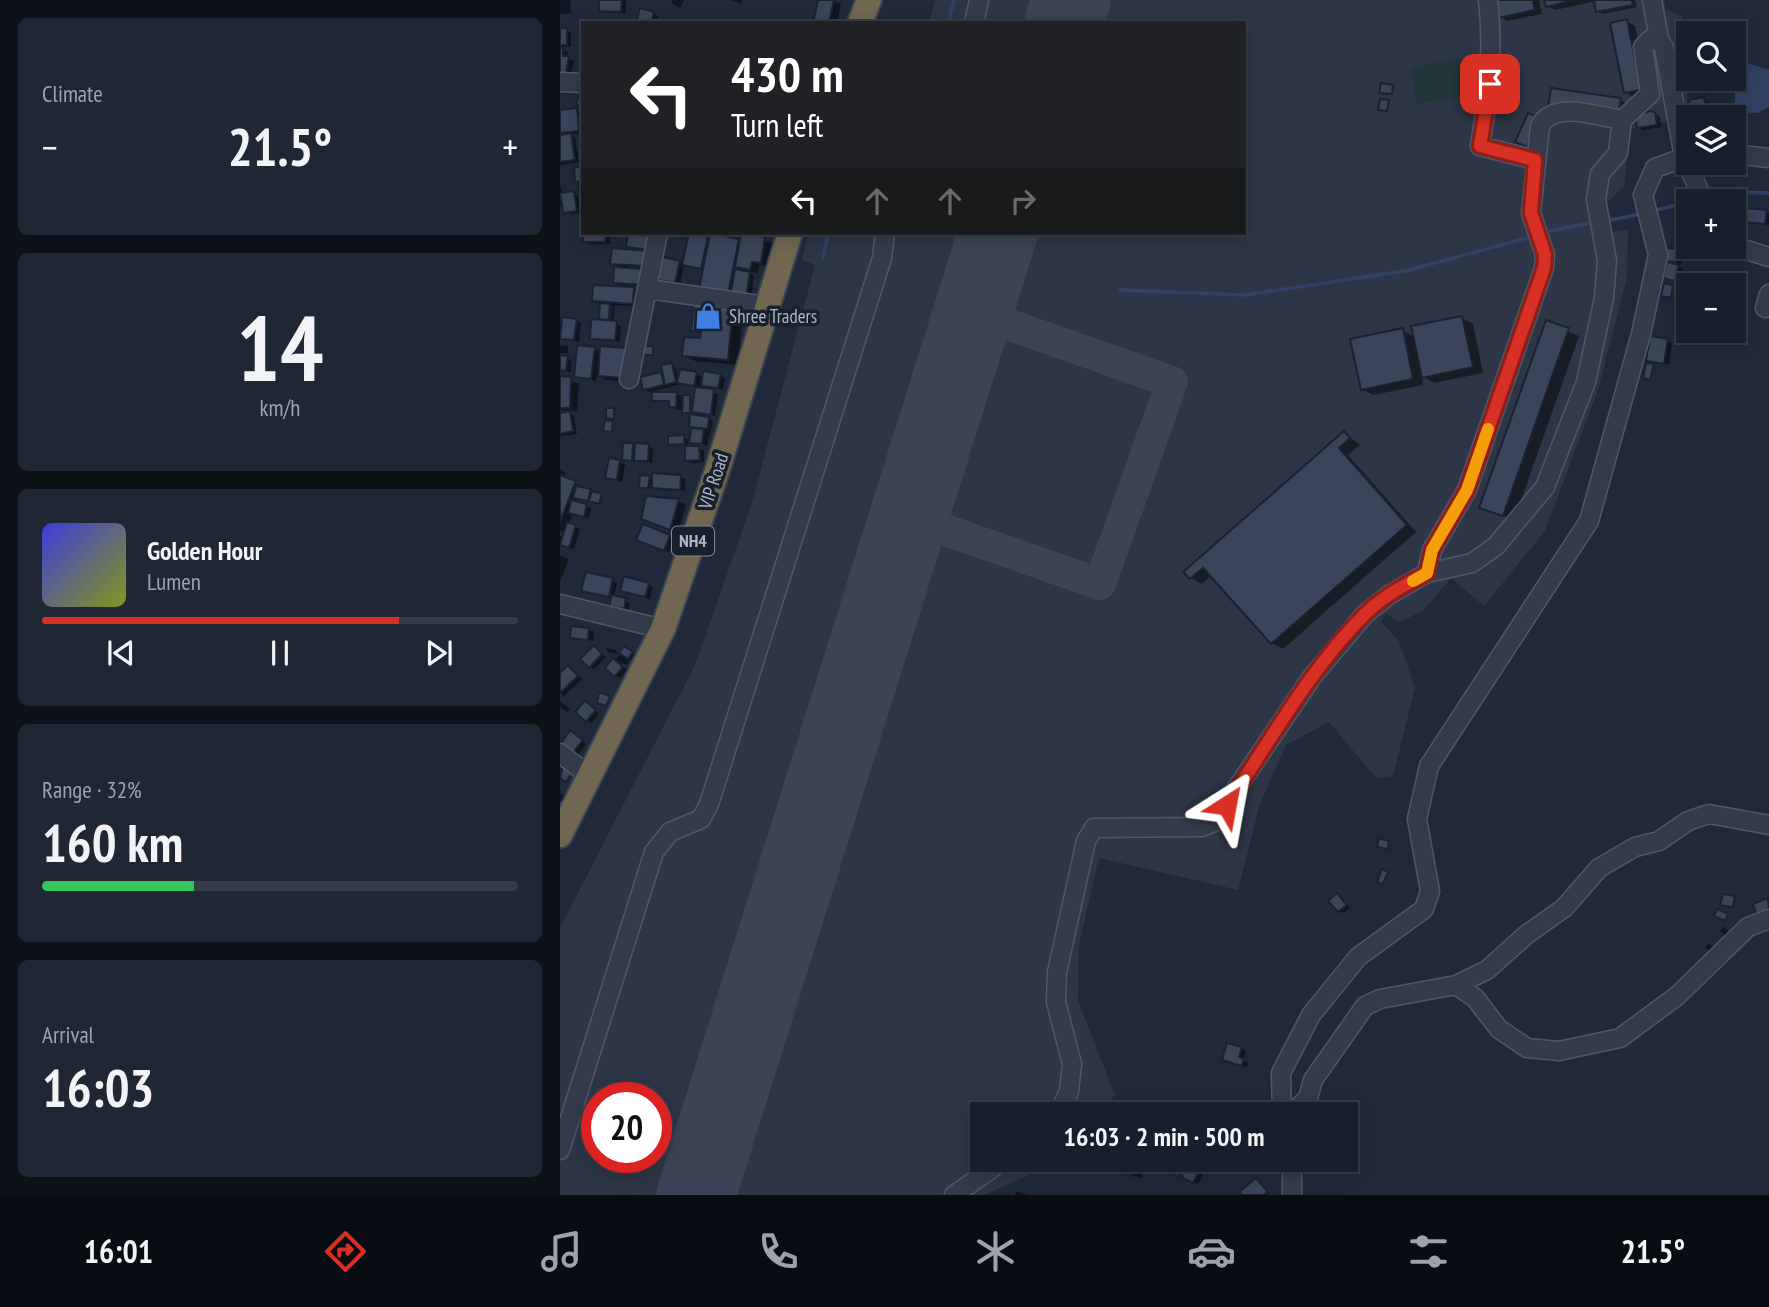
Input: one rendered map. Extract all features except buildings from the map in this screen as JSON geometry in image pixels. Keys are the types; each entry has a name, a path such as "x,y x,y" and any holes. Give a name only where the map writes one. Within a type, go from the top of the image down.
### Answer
{"highway":[{"path":"861,21 869,0"},
{"name":"VIP Road","path":"560,835 663,629 718,468 789,235"}],"street":[{"path":"974,21 979,0"},
{"path":"1488,0 1492,32 1490,84 1480,146 1535,160"},
{"path":"1652,0 1676,107"},
{"path":"1064,1102 1069,1091 1072,1064 1056,1002 1057,972 1086,841 1094,828 1202,827 1214,822 1312,677 1365,614 1389,595 1427,573 1472,563 1496,546 1545,487 1586,382 1604,298 1607,261 1596,199 1600,174 1618,153 1622,120 1650,94 1643,47 1651,40 1659,39"},
{"path":"560,82 581,83"},
{"path":"1427,573 1432,550 1467,490 1544,268 1545,255 1531,213 1540,126 1546,116 1556,111 1622,120"},
{"path":"1746,155 1769,158"},
{"path":"1282,1102 1281,1073 1311,1015 1358,957 1424,909 1430,891 1417,819 1429,766 1589,521 1641,334 1658,255 1643,195 1655,168 1676,161"},
{"path":"629,379 658,235"},
{"path":"560,1150 654,852 670,832 701,819 709,804 882,258 885,235"},
{"path":"1746,250 1769,257"},
{"path":"648,289 767,306"},
{"path":"560,604 663,629"},
{"path":"560,753 589,776"},
{"path":"1304,1102 1308,1098 1313,1080 1365,1006 1380,999 1456,985 1487,970 1526,935 1564,908 1599,868 1634,847 1659,841 1688,821 1709,814 1769,825"},
{"path":"1456,985 1475,998 1499,1029 1527,1048 1559,1051 1620,1038 1677,996 1748,927 1769,919"},
{"path":"954,1195 987,1172"},
{"path":"1292,1172 1292,1195"}],"shaded area":[{"path":"935,0 1664,0 1666,10 1682,16 1682,21 1676,21 1676,91 1687,91 1688,105 1676,105 1676,120 1630,129 1624,187 1604,205 1610,232 1628,230 1627,277 1598,390 1545,531 1484,606 1451,578 1423,611 1399,622 1386,614 1381,622 1399,641 1415,688 1393,776 1376,778 1329,722 1286,745 1259,807 1238,890 1099,858 1079,945 1078,1001 1115,1095 1109,1102 970,1102 970,1172 1036,1172 984,1195 560,1195 560,928 695,665 752,503 815,265 802,260 808,235 1246,235 1246,21 930,21"}],"green space":[{"path":"1466,58 1472,95 1417,104 1411,67"}],"water":[{"path":"1746,62 1769,70 1769,107 1758,113 1746,112 1746,105 1735,105 1735,91 1746,91"}],"waterway":[{"path":"949,21 954,0"},
{"path":"1746,192 1769,193"},
{"path":"1657,210 1676,205"},
{"path":"1611,220 1641,214"},
{"path":"1550,231 1589,223"},
{"path":"823,258 828,235"},
{"path":"1120,290 1245,295 1405,271 1527,238"}],"taxiway":[{"path":"908,517 1100,584 1172,382 973,312"}],"runway":[{"path":"1065,21 1071,0"},
{"path":"696,1195 997,235"}],"slow traffic":[{"path":"1413,581 1427,573 1432,550 1467,490 1488,429"}],"place":[{"name":"Shree Traders","path":"708,316"}],"route":[{"path":"1227,805 1312,677 1365,614 1389,595 1427,573 1432,550 1467,490 1544,268 1545,255 1531,213 1535,160 1480,146 1490,84"}]}
